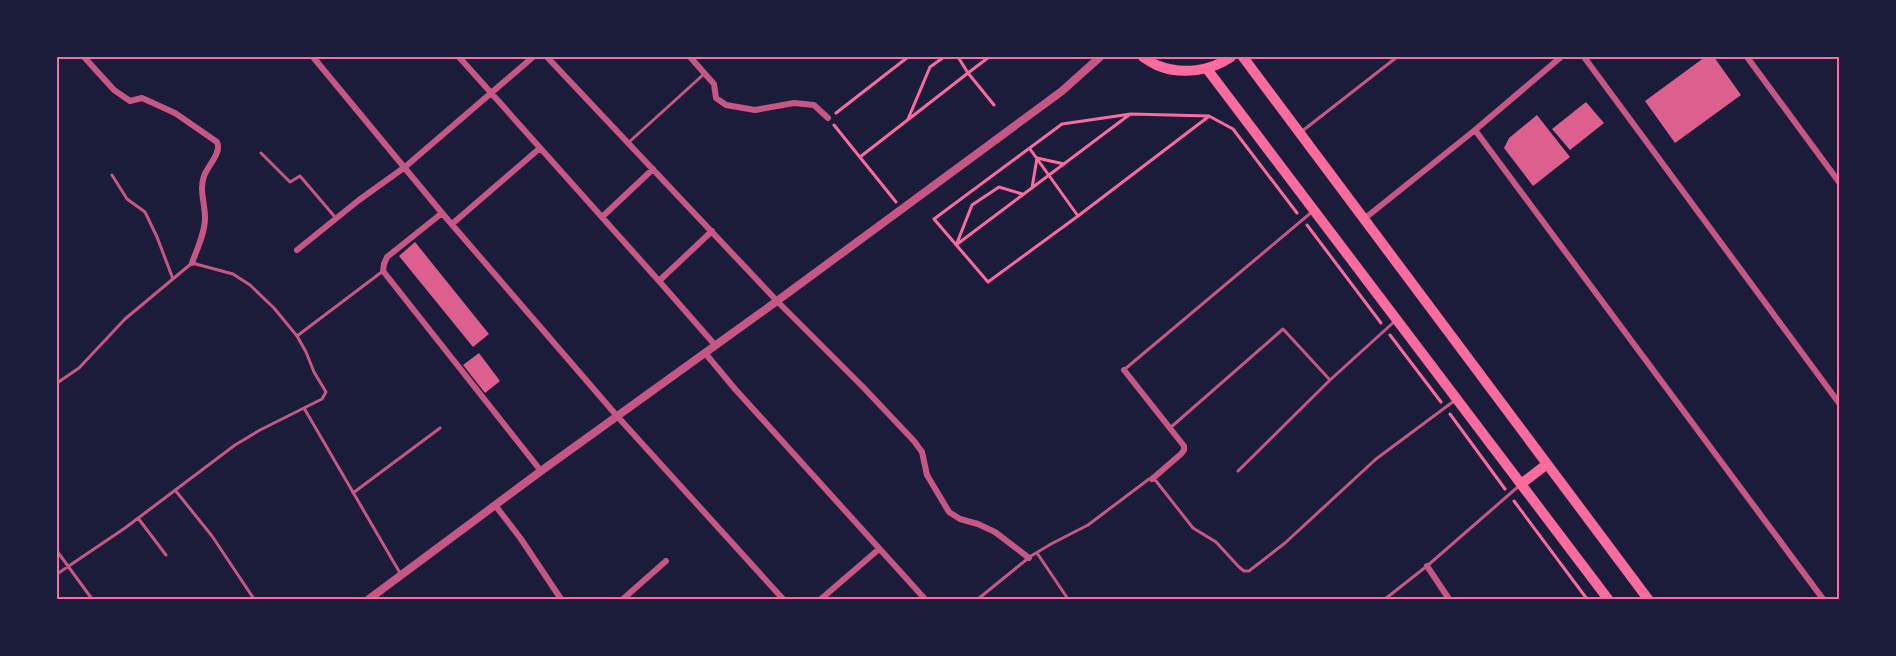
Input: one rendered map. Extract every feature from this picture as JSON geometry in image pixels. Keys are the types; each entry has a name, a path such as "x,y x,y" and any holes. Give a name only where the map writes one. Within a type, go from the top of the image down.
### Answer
{"main road":[{"path":"1143,57 1160,67 1184,71 1207,69 1231,57"},
{"path":"1243,57 1648,599"},
{"path":"1207,69 1608,599"},
{"path":"1521,484 1547,464"}],"street":[{"path":"84,57 121,96 130,101 141,98 175,113 217,142 218,150 203,177 201,188 205,218 204,229 192,263"},
{"path":"313,57 442,213 617,416 783,599"},
{"path":"459,57 715,345"},
{"path":"297,250 405,167 533,57"},
{"path":"547,57 777,302 914,441 922,452 927,475 949,512 960,519 995,532 1029,558"},
{"path":"690,57 714,84 716,98 726,105 755,110 794,103 814,105 828,118"},
{"path":"369,599 1062,91 1100,57"},
{"path":"1364,219 1561,57"},
{"path":"1584,57 1839,403"},
{"path":"1748,57 1839,182"},
{"path":"1475,130 1823,599"},
{"path":"452,224 540,148"},
{"path":"602,217 653,169"},
{"path":"442,213 387,257 383,271 541,471"},
{"path":"660,281 712,231"},
{"path":"705,353 925,599"},
{"path":"1124,370 1184,446 1184,450 1152,479"},
{"path":"495,505 561,599"},
{"path":"821,599 879,549"},
{"path":"623,599 666,561"},
{"path":"1427,566 1449,599"}],"lane":[{"path":"1299,133 1396,57"},
{"path":"628,143 704,74"},
{"path":"261,153 290,182 300,176 337,219"},
{"path":"112,175 127,199 145,212 173,279"},
{"path":"1124,370 1314,210"},
{"path":"57,383 79,368 125,319 192,263 242,279 274,308 297,336 326,392 322,399 235,445 138,518 57,574"},
{"path":"297,336 383,271"},
{"path":"1238,471 1330,380 1397,320"},
{"path":"1170,428 1283,329 1330,380"},
{"path":"978,599 1029,558 1088,525 1144,482 1152,479 1192,528 1209,536 1239,567 1244,571 1249,571 1285,543 1376,459 1456,399"},
{"path":"303,408 401,575"},
{"path":"353,492 440,428"},
{"path":"1385,599 1427,566 1521,484"},
{"path":"175,490 212,536 254,599"},
{"path":"138,518 166,555"},
{"path":"57,551 92,599"},
{"path":"1037,553 1068,599"}],"path":[{"path":"901,209 828,118 908,57"},
{"path":"907,121 930,66 944,57"},
{"path":"958,57 994,105"},
{"path":"860,157 989,57"},
{"path":"956,245 1131,114"},
{"path":"1209,116 988,282 934,219 1062,124 1131,114 1209,116 1233,129 1297,213"},
{"path":"1030,148 1078,216"},
{"path":"1037,158 1064,164"},
{"path":"1032,188 1037,158"},
{"path":"956,245 972,205 999,187 1023,195"},
{"path":"1304,222 1382,324"},
{"path":"1389,333 1587,599"}],"building":[{"path":"1705,57 1714,57 1741,95 1675,143 1645,101"},
{"path":"1586,102 1604,123 1570,150 1552,129"},
{"path":"1537,115 1570,157 1533,186 1504,148 1509,138"},
{"path":"415,242 489,334 473,347 399,256"},
{"path":"479,353 500,381 485,393 463,365"}]}
